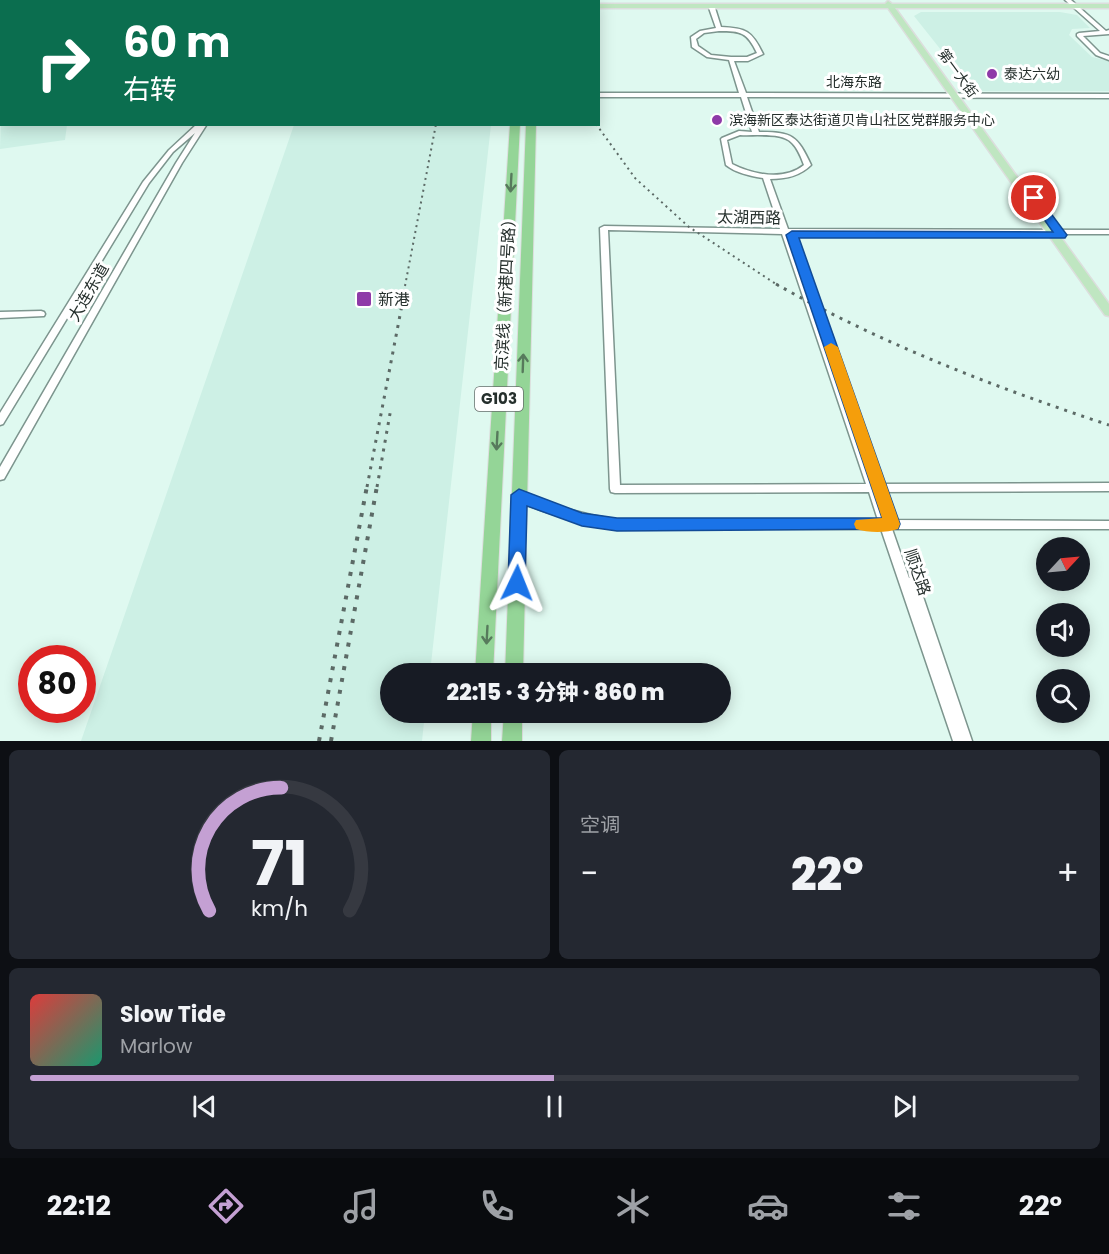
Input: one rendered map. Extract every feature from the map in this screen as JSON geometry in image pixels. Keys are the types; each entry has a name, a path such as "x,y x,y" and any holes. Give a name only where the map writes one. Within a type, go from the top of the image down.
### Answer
{"highway":[{"name":"京滨线（新港四号路）","path":"485,663 514,126"},
{"name":"京滨线（新港四号路）","path":"514,663 531,126"},
{"path":"481,741 482,723"},
{"path":"512,741 513,723"}],"main road":[{"path":"556,0 583,0"},
{"path":"610,0 769,0"},
{"path":"600,8 712,9 891,3 1109,6"},
{"name":"第一大街","path":"891,3 1057,234 1109,312"},
{"path":"600,8 798,6"},
{"name":"第一大街","path":"1057,234 1109,302"}],"street":[{"path":"1068,0 1106,32"},
{"path":"712,9 719,29"},
{"path":"719,29 745,31 752,35 760,54 748,59 730,59 709,56 695,47 693,38 698,34 719,29"},
{"path":"1106,32 1083,33 1079,37 1098,54 1109,58"},
{"path":"730,59 756,134"},
{"name":"北海东路","path":"600,95 1109,96"},
{"path":"0,421 146,182 171,151 201,126"},
{"name":"大连东道","path":"0,476 202,126"},
{"path":"782,134 798,142 808,165 797,172 769,176 739,171 729,165 724,144 728,136 782,134"},
{"name":"顺达路","path":"769,176 877,488 959,741"},
{"name":"太湖西路","path":"877,488 615,489 604,229 789,233 1109,234"},
{"path":"0,315 41,314"},
{"path":"877,488 1109,487"},
{"path":"519,495 554,511 582,520 617,524 1109,525"},
{"name":"顺达路","path":"889,524 966,741"}],"shaded area":[{"path":"921,12 1060,12 1077,15 1090,28 1072,29 1069,35 1092,57 1109,61 1109,91 983,91 972,89 914,16"},
{"path":"1,126 67,126 65,140 0,149"},
{"path":"294,126 491,126 431,663 380,663 380,723 424,723 422,741 81,741 87,723 96,723 96,698"}],"railway":[{"path":"405,286 436,126"},
{"path":"597,126 635,178 689,227 779,286"},
{"path":"367,487 406,284"},
{"path":"776,284 857,326 939,363 1109,425"},
{"path":"377,487 391,408"},
{"path":"319,741 367,486"},
{"path":"331,741 377,486"}],"slow traffic":[{"path":"831,347 892,524 862,524"}],"place":[{"name":"泰达六幼","path":"992,74"},
{"name":"滨海新区泰达街道贝肯山社区党群服务中心","path":"717,120"},
{"name":"新港","path":"364,299"}],"route":[{"path":"517,583 519,495 554,511 582,520 617,524 892,524 792,235 1061,235 1034,198"}]}
